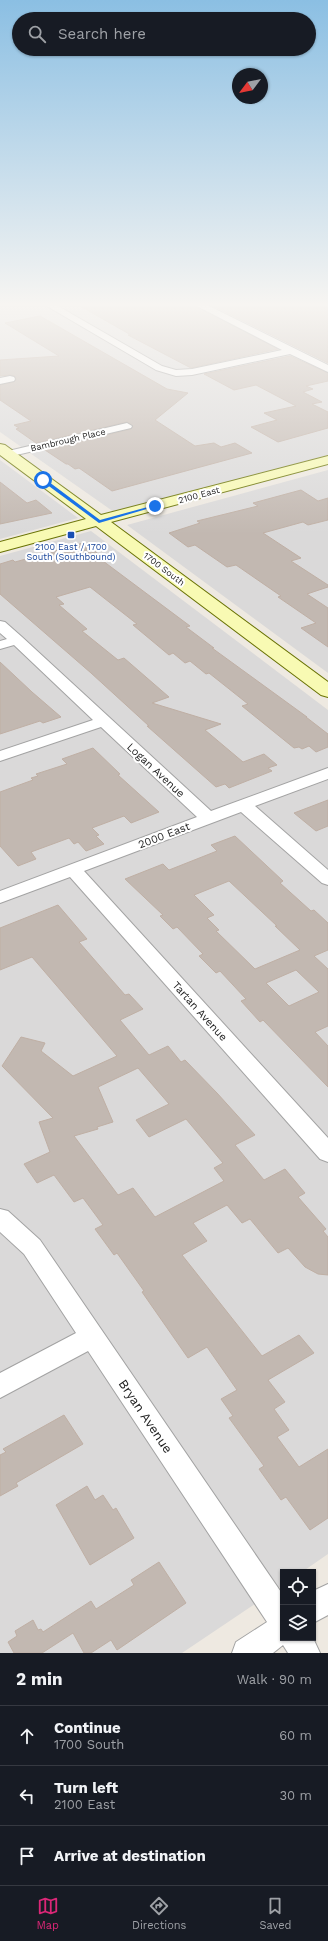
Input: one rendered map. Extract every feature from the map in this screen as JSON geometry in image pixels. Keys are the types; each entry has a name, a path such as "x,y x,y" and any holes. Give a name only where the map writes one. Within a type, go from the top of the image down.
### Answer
{"street":[{"name":"Bambrough Place","path":"4,451 127,426"},
{"name":"1700 South","path":"4,451 328,691"},
{"name":"2100 East","path":"0,547 328,460"},
{"name":"Logan Avenue","path":"0,625 208,818"},
{"path":"0,645 17,640"},
{"path":"0,756 104,722"},
{"name":"2000 East","path":"0,897 328,773"},
{"path":"244,805 328,879"},
{"name":"Tartan Avenue","path":"73,870 328,1153"},
{"name":"Bryan Avenue","path":"0,1218 32,1247 280,1616"},
{"path":"0,1386 93,1336"},
{"path":"316,1606 328,1598"},
{"path":"247,1653 280,1630"},
{"path":"297,1641 305,1653"}],"shaded area":[{"path":"0,379 328,379 328,455 114,512 0,432"},
{"path":"0,460 78,518 0,539"},
{"path":"328,470 328,673 127,525"},
{"path":"91,531 328,710 328,1554 306,1569 280,1569 280,1587 182,1653 0,1653 0,556"}],"building":[{"path":"150,379 167,389 188,393 155,420 195,446 214,443 221,447 235,443 252,453 112,491 79,468 75,469 45,450 131,429 133,426 127,422 36,443 16,429 19,428 14,425 31,421 0,400 0,385 14,382 16,380"},
{"path":"214,379 328,379 328,381 306,386 313,389 303,392 322,402 312,404 328,412 328,428 278,442 251,427 277,420 264,413 296,406 256,385 234,390"},
{"path":"0,482 27,503 36,500 52,513 0,524"},
{"path":"301,490 318,501 328,498 328,520 308,525 303,522 263,533 301,558 291,561 328,585 328,587 307,594 328,608 328,647 301,628 316,623 278,597 281,596 236,565 227,567 195,545 188,547 169,533 200,523 197,521 258,506 253,503"},
{"path":"83,543 107,560 103,561 190,626 186,627 214,648 212,648 328,734 328,747 316,752 309,746 302,749 299,747 294,748 242,706 248,704 209,673 206,674 190,661 185,663 173,653 169,655 133,625 137,624 90,587 56,597 64,604 59,605 87,629 82,631 118,660 124,658 169,697 152,703 221,724 205,730 243,762 264,754 277,765 268,768 272,771 229,788 225,784 216,787 147,726 149,726 91,673 0,594 0,564 13,560 15,562"},
{"path":"0,662 61,717 43,723 40,721 0,734"},
{"path":"93,748 120,774 118,775 159,812 131,823 124,816 92,828 99,835 96,836 104,844 86,851 78,842 74,844 69,838 31,852 36,859 18,866 0,846 0,792 33,780 31,778 38,776 36,774 67,764 62,759"},
{"path":"328,800 328,826 316,831 294,813"},
{"path":"235,836 283,881 280,883 311,911 314,910 328,923 328,950 314,956 328,969 328,1026 315,1032 328,1046 328,1087 263,1020 260,1022 241,1001 246,999 220,971 216,973 199,956 203,954 177,927 173,929 160,916 163,915 125,879 163,864 169,870 217,851 211,845","holes":["229,881 277,926 275,926 300,950 255,969 216,931 219,930 207,918 214,915 194,895","296,970 319,992 289,1006 266,983"]},
{"path":"58,905 87,939 79,942 125,995 129,994 143,1009 120,1020 149,1055 168,1046 181,1062 185,1060 255,1135 235,1145 264,1180 285,1169 305,1193 298,1197 326,1229 323,1231 328,1237 328,1275 318,1274 305,1267 288,1248 278,1253 250,1219 242,1223 227,1205 193,1223 207,1241 182,1255 262,1356 299,1335 314,1353 268,1380 285,1402 274,1409 289,1430 277,1437 299,1467 328,1449 328,1518 310,1530 286,1497 281,1500 259,1469 264,1466 229,1418 233,1416 221,1399 237,1390 207,1347 188,1358 117,1253 114,1255 95,1229 103,1225 83,1198 74,1202 54,1175 37,1183 24,1164 50,1152 39,1122 53,1118 2,1066 21,1037 45,1043 41,1051 73,1076 117,1056 32,957 0,970 0,928","holes":["138,1068 169,1104 136,1120 149,1137 186,1119 223,1163 214,1168 224,1181 155,1217 133,1188 118,1195 74,1136 98,1129 97,1127 113,1122 98,1087"]},
{"path":"64,1415 83,1444 16,1483 18,1486 0,1496 0,1455 6,1452 3,1449"},
{"path":"87,1486 95,1500 103,1495 113,1510 116,1508 134,1538 90,1565 56,1505"},
{"path":"159,1562 186,1603 117,1650 111,1640 91,1653 84,1653 73,1633 42,1653 14,1653 8,1642 17,1636 15,1631 33,1620 38,1630 41,1629 43,1632 91,1601 96,1609 134,1585 131,1580"}],"place":[{"name":"2100 East / 1700 South (Southbound)","path":"71,535"}],"route":[{"path":"43,480 99,521 155,506"}]}
